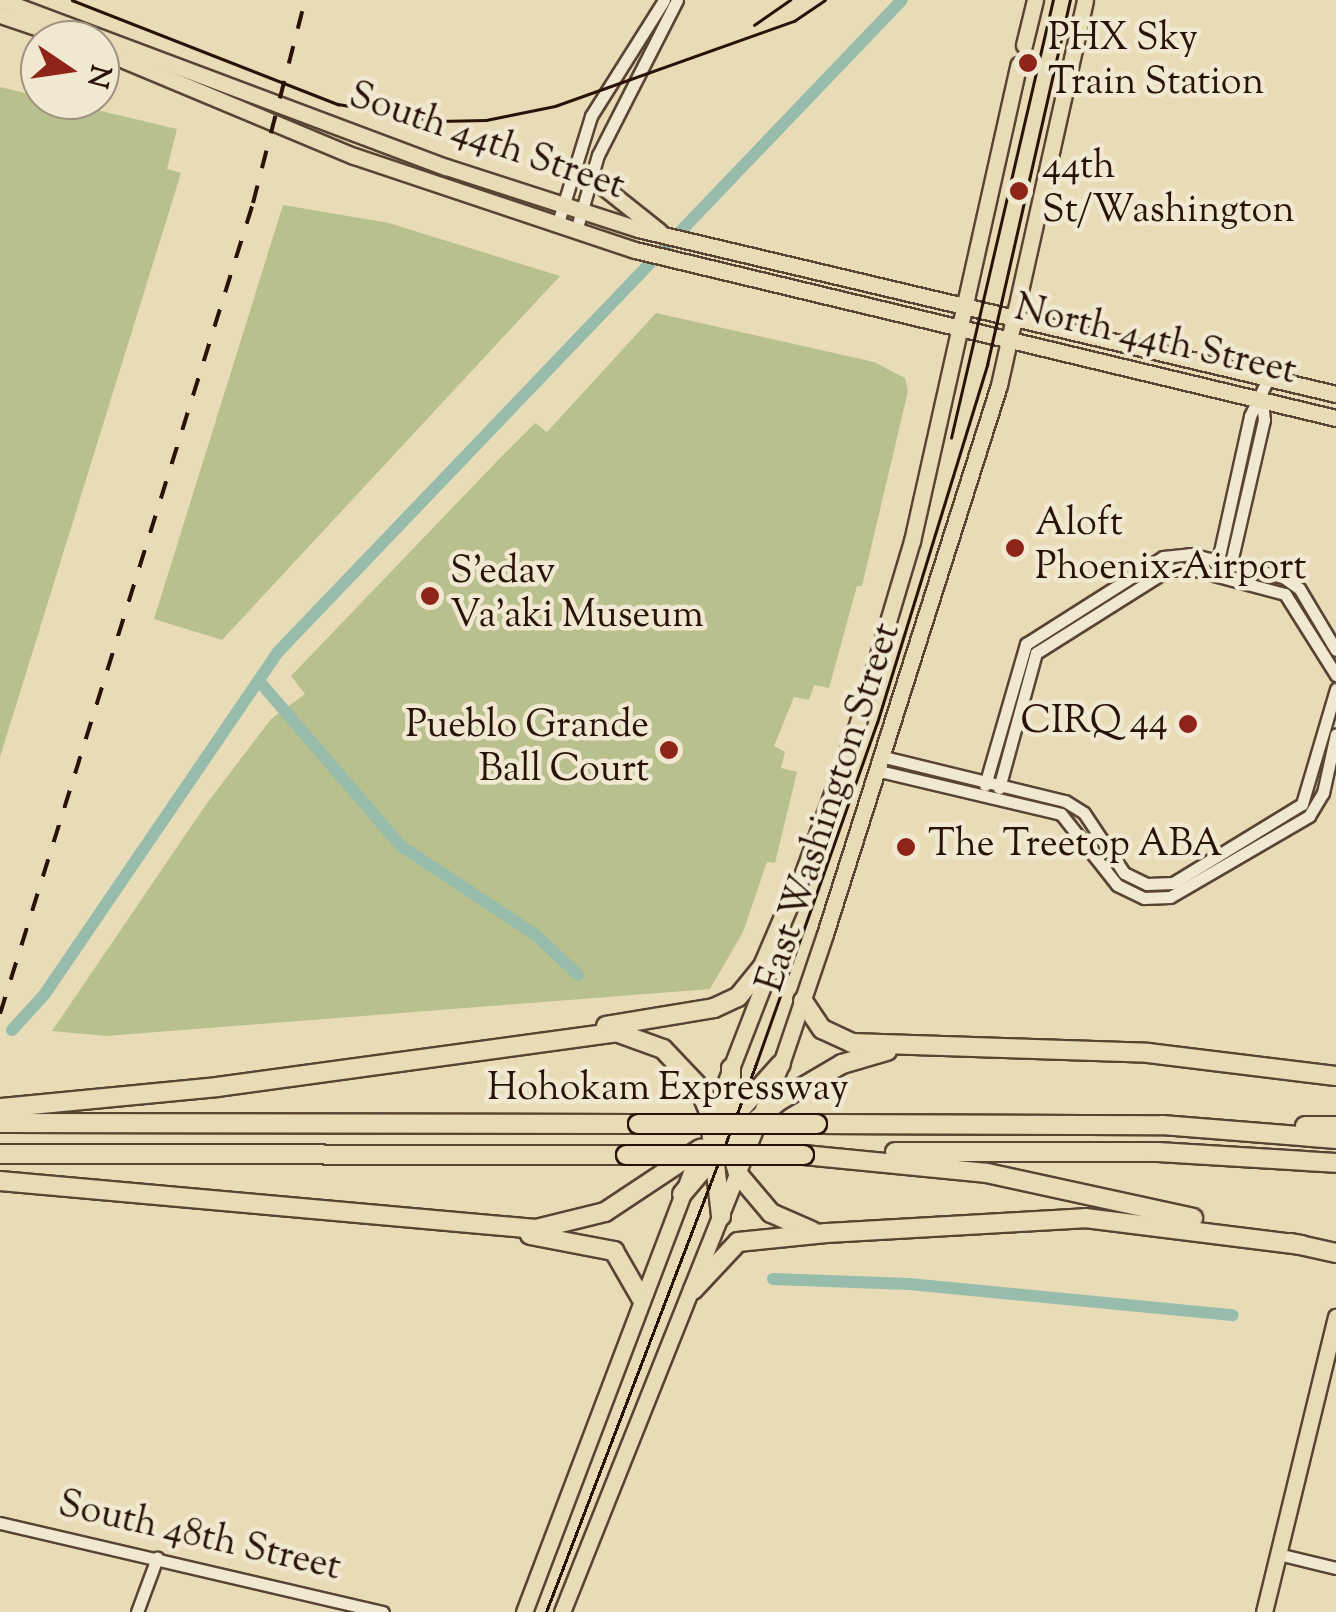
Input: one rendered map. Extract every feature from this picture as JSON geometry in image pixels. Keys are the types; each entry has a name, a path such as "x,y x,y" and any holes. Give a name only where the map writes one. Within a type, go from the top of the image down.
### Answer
{"highway":[{"path":"3,1115 580,1034 738,998 763,966 796,890"},
{"path":"803,1001 819,1026 838,1040 918,1047 1148,1052 1336,1076"},
{"path":"580,1034 629,1034 663,1049 698,1086 717,1138 738,1174 780,1219 828,1233"},
{"path":"505,1229 596,1216 842,1064 918,1047"},
{"path":"682,1194 717,1138 781,1064"},
{"path":"721,1216 717,1138 732,1068"},
{"name":"Hohokam Expressway","path":"3,1115 1333,1132"},
{"name":"Hohokam Expressway","path":"0,1154 1115,1152 1329,1162"},
{"path":"804,1155 1020,1179 1336,1253"},
{"path":"0,1180 505,1229 607,1247 630,1269 641,1298"},
{"path":"693,1290 738,1242 828,1233 1096,1219 1301,1245"}],"main road":[{"name":"South 44th Street","path":"0,0 562,206 964,306"},
{"path":"1024,44 1036,0"},
{"name":"East Washington Street","path":"562,1612 693,1290 803,1001 1010,342 1085,0"},
{"name":"South 44th Street","path":"120,58 354,156 557,226 680,262 959,331"},
{"name":"East Washington Street","path":"732,1068 858,722 900,582 1018,65"},
{"path":"591,177 659,231"},
{"name":"North 44th Street","path":"964,306 1336,394"},
{"name":"North 44th Street","path":"959,331 1336,418"},
{"path":"524,1612 682,1194"},
{"path":"1264,1612 1329,1376 1328,1352 1335,1320"}],"street":[{"path":"557,226 596,106 664,0"},
{"path":"576,232 591,177 677,0"},
{"path":"1223,569 1250,416 1262,400 1268,379"},
{"path":"996,797 993,782 1026,644 1163,557 1190,554 1286,594 1336,675"},
{"path":"1223,569 1294,583 1336,650"},
{"path":"878,763 993,782 1072,804 1124,873 1147,884 1172,883 1302,804 1336,689"},
{"path":"878,763 1068,817 1108,876 1126,890 1144,898 1176,896 1309,816 1320,803 1336,734"},
{"path":"983,794 993,782"},
{"name":"South 48th Street","path":"0,1523 384,1612"},
{"path":"1278,1554 1336,1568"},
{"path":"137,1612 157,1558"}],"green space":[{"path":"0,87 20,92 20,120 120,120 120,115 177,129 167,169 181,173 0,757"},
{"path":"283,205 389,223 560,276 222,640 154,619"},
{"name":"S'edav Va'aki Museum","path":"656,313 874,362 905,378 908,391 862,586 857,586 829,688 814,685 809,700 794,697 774,746 785,752 781,768 797,772 775,863 767,862 743,932 710,989 106,1036 52,1031 205,806 271,719 305,694 291,676 535,423 547,432"}],"waterway":[{"path":"12,1030 44,995 278,652 902,0"},
{"path":"259,681 401,846 536,935 578,975"},
{"path":"773,1279 909,1284 1233,1315"}],"tram line":[{"path":"72,0 338,104 437,121 486,120 555,106 794,21 825,0"},
{"path":"754,25 790,0"},
{"path":"951,438 1053,0"},
{"path":"546,1612 756,1064 877,723 987,365 1070,0"}],"railway":[{"path":"0,1014 253,203 305,0"}],"place":[{"name":"PHX Sky Train Station","path":"1028,63"},
{"name":"44th St/Washington","path":"1019,191"},
{"name":"Aloft Phoenix-Airport","path":"1015,548"},
{"name":"S'edav Va'aki Museum","path":"430,596"},
{"name":"CIRQ 44","path":"1188,724"},
{"name":"Pueblo Grande Ball Court","path":"669,750"},
{"name":"The Treetop ABA","path":"906,847"}]}
